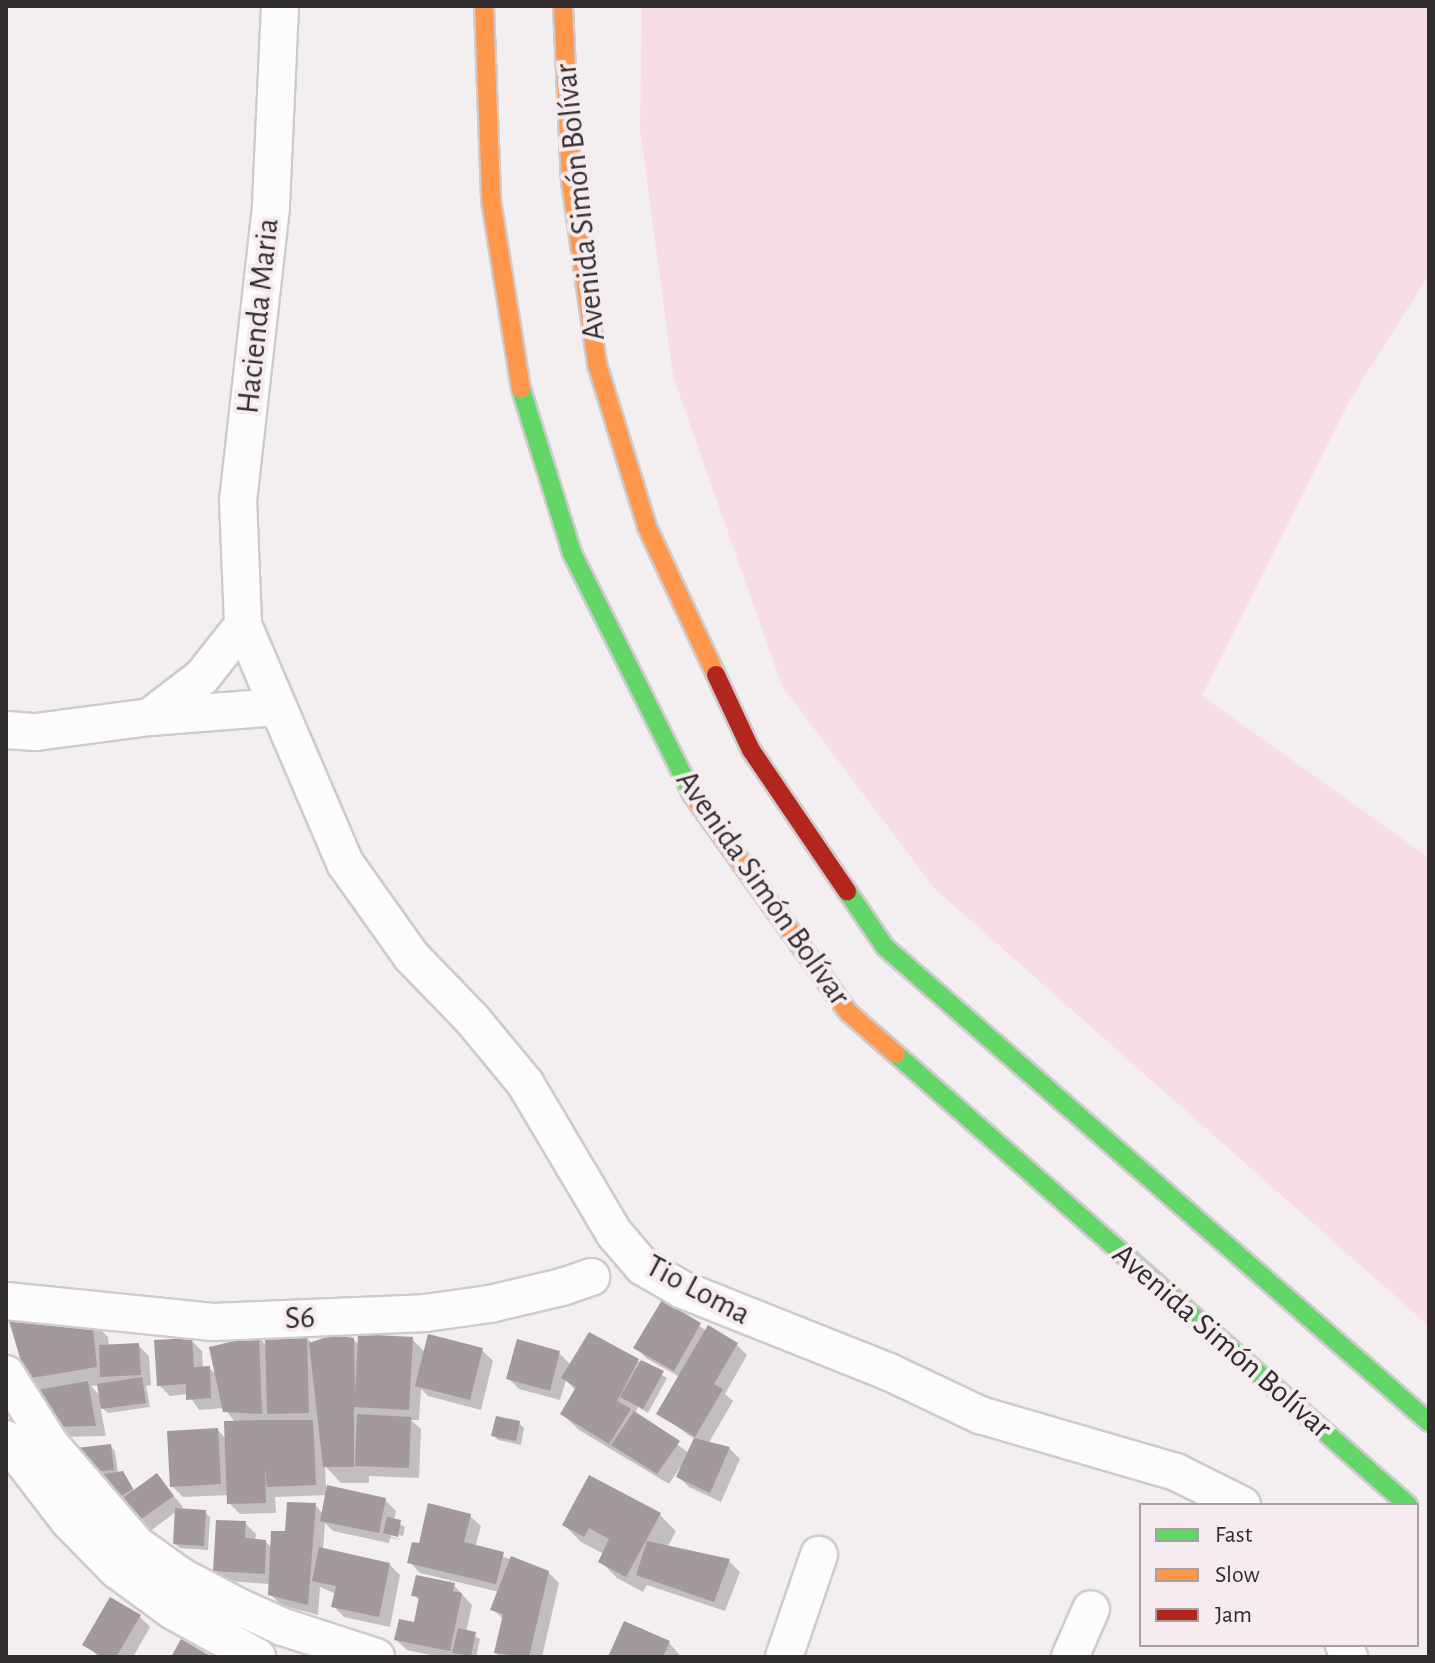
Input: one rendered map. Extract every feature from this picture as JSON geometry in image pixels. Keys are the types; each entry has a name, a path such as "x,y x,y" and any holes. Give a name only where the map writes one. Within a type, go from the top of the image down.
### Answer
{"highway":[{"name":"Avenida Simón Bolívar","path":"484,6 491,200 519,383 572,553 690,791 849,1013 1406,1503"},
{"name":"Avenida Simón Bolívar","path":"563,6 571,181 597,364 647,527 751,750 885,947 1429,1422"}],"street":[{"name":"Hacienda Maria","path":"278,707 243,625 238,499 271,207 280,6"},
{"path":"150,717 202,677 243,625"},
{"path":"6,730 36,732 150,717 278,707"},
{"name":"Tio Loma","path":"278,707 345,863 411,956 472,1019 525,1083 614,1233 643,1267 683,1290 889,1372 980,1415 1176,1472 1238,1503"},
{"name":"S6","path":"6,1301 213,1322 425,1313 490,1304 591,1277"},
{"path":"6,1374 50,1444 137,1545 182,1577 259,1616 376,1657"},
{"path":"6,1439 69,1521 117,1570 173,1611 257,1657"},
{"path":"784,1657 819,1555"},
{"path":"1070,1657 1091,1609"}],"shaded area":[{"path":"642,6 1429,6 1429,275 1351,398 1202,696 1429,858 1429,1326 934,888 782,686 673,376 640,129"}],"building":[{"path":"662,1300 701,1323 674,1371 633,1348"},
{"path":"6,1309 92,1319 97,1367 26,1379"},
{"path":"708,1325 738,1343 714,1384 723,1389 695,1437 656,1414"},
{"path":"589,1332 639,1359 617,1401 631,1409 609,1444 560,1414 576,1387 561,1378"},
{"path":"358,1334 413,1337 409,1410 354,1407 354,1467 323,1467 309,1343 332,1335 354,1338 355,1396"},
{"path":"428,1334 483,1348 470,1400 415,1386"},
{"path":"259,1335 262,1414 223,1412 209,1347"},
{"path":"265,1335 307,1335 309,1413 267,1414"},
{"path":"192,1338 194,1367 210,1366 211,1398 186,1400 186,1384 157,1386 154,1340"},
{"path":"517,1339 560,1351 550,1391 506,1379"},
{"path":"139,1343 141,1375 100,1377 99,1345"},
{"path":"641,1360 664,1371 643,1409 620,1397"},
{"path":"142,1377 146,1403 101,1409 97,1384"},
{"path":"88,1381 96,1426 49,1427 32,1391"},
{"path":"634,1411 680,1441 657,1474 611,1445"},
{"path":"357,1414 411,1417 409,1468 355,1466"},
{"path":"496,1416 520,1421 516,1441 491,1436"},
{"path":"313,1420 316,1485 267,1487 265,1468 266,1503 227,1504 224,1421"},
{"path":"218,1428 221,1484 170,1487 167,1431"},
{"path":"694,1438 730,1447 710,1493 676,1477"},
{"path":"111,1444 114,1470 80,1473 67,1449"},
{"path":"123,1471 133,1489 114,1500 91,1476"},
{"path":"157,1473 174,1496 137,1522 120,1500"},
{"path":"589,1475 661,1513 626,1577 598,1562 609,1539 589,1528 584,1537 562,1525"},
{"path":"327,1485 386,1498 379,1533 320,1521"},
{"path":"287,1502 316,1503 308,1605 268,1595 271,1531 285,1531"},
{"path":"428,1503 471,1514 464,1542 504,1552 496,1584 407,1563 412,1542 419,1543"},
{"path":"175,1508 206,1510 204,1546 173,1544"},
{"path":"387,1517 401,1520 398,1537 383,1533"},
{"path":"216,1520 246,1521 245,1538 266,1540 265,1574 213,1571"},
{"path":"647,1541 730,1559 714,1602 636,1575"},
{"path":"319,1547 390,1563 379,1617 331,1607 336,1586 312,1581"},
{"path":"511,1556 549,1571 529,1657 494,1653 503,1614 490,1610"},
{"path":"416,1575 455,1583 453,1591 462,1593 450,1651 394,1640 399,1619 414,1622 419,1597 411,1596"},
{"path":"110,1597 141,1615 116,1657 103,1657 82,1645"},
{"path":"624,1621 670,1641 663,1657 608,1657"},
{"path":"458,1628 476,1632 471,1656 452,1653"},
{"path":"181,1639 212,1657 171,1657"}],"traffic: fast":[{"path":"521,389 572,553 692,794"},
{"path":"847,891 885,947 1429,1422"},
{"path":"896,1054 1406,1503"}],"traffic: slow":[{"path":"484,6 491,200 521,389"},
{"path":"563,6 571,181 597,364 647,527 716,675"},
{"path":"692,794 849,1013 896,1054"}],"traffic: jam":[{"path":"716,675 751,750 847,891"}]}
